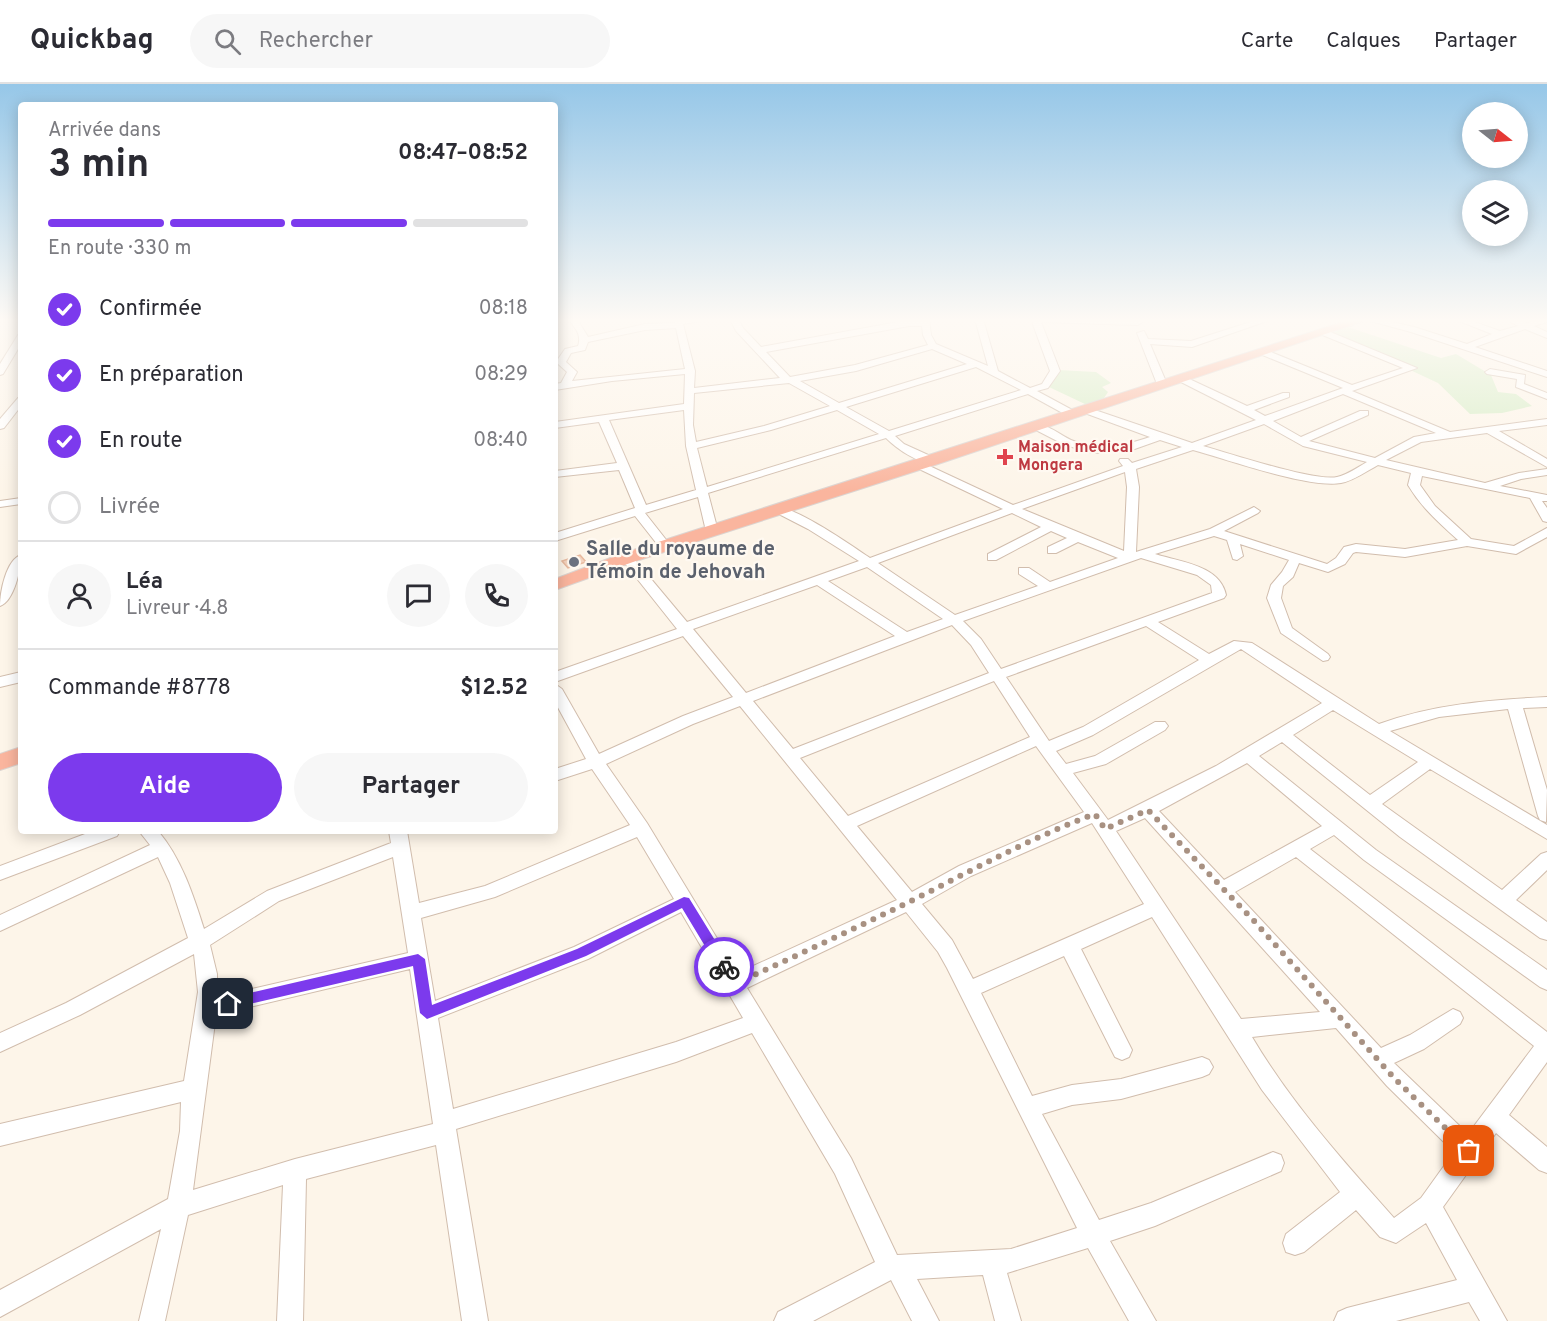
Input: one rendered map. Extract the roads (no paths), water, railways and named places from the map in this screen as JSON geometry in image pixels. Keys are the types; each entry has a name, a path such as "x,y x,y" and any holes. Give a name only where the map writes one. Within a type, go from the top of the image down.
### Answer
{"highway":[{"path":"558,584 627,558 1189,377"},
{"path":"0,762 18,756"}],"street":[{"path":"560,386 640,377"},
{"path":"690,377 691,446 712,531"},
{"path":"786,377 887,434 900,446 926,463 1050,527 1136,556 1202,572 1217,584 1219,595 997,675 790,756"},
{"path":"690,391 807,377"},
{"path":"691,446 767,428 934,377"},
{"path":"1003,377 1029,391 1079,412 1160,438 1273,469 1328,481 1341,480 1418,439 1547,422"},
{"path":"558,536 1045,386 1051,377"},
{"path":"1159,377 1162,384"},
{"path":"1319,377 1446,434"},
{"path":"558,676 870,563 1075,485 1387,377"},
{"path":"1520,377 1519,385 1545,395"},
{"path":"1182,379 1245,410 1300,441 1323,449 1417,472 1547,498"},
{"path":"1245,410 1286,395"},
{"path":"1533,403 1545,395"},
{"path":"0,408 18,403"},
{"path":"0,426 18,404"},
{"path":"558,425 690,406"},
{"path":"1300,441 1364,413"},
{"path":"603,419 640,511 665,546"},
{"path":"1036,426 1069,443 1107,452 1130,467 1136,556"},
{"path":"1487,429 1547,464"},
{"path":"1107,452 1160,438"},
{"path":"558,474 623,466"},
{"path":"1417,472 1414,485 1419,494 1433,512 1467,542"},
{"path":"1487,486 1519,476 1547,472"},
{"path":"1534,496 1547,518"},
{"path":"0,504 18,501"},
{"path":"777,509 812,526 870,563 955,621 978,645 1043,744 1100,822 1236,1029 1254,1063 1320,1153 1388,1229 1393,1231 1430,1206 1547,1044 1296,847"},
{"path":"558,774 596,762 676,725 741,699 906,637 1136,556 1214,532 1254,511"},
{"path":"992,557 1050,527"},
{"path":"1214,532 1328,568 1341,561 1348,550 1356,548 1405,553 1467,542 1516,550 1547,532"},
{"path":"1052,550 1078,537"},
{"path":"1232,537 1237,556"},
{"path":"1296,557 1288,574 1274,591 1277,609 1291,635 1323,657"},
{"path":"627,558 941,940 970,989 1091,1234 1143,1321"},
{"path":"0,602 18,565"},
{"path":"1024,571 1050,588"},
{"path":"820,581 906,637"},
{"path":"1148,621 1209,660"},
{"path":"846,824 1043,744 1088,731 1239,644 1246,646 1333,703 1547,834"},
{"path":"0,682 18,678"},
{"path":"558,694 596,762 640,828 843,1166 894,1268 926,1321"},
{"path":"1377,730 1405,718 1443,710 1547,702"},
{"path":"735,984 910,902 965,871 1100,822 1148,810 1283,735 1333,703"},
{"path":"1514,703 1546,815 1528,823"},
{"path":"1064,770 1100,760 1160,726"},
{"path":"1283,735 1370,804 1547,932"},
{"path":"1246,754 1334,827 1486,940 1547,981"},
{"path":"1370,804 1429,762"},
{"path":"1148,810 1377,1060 1469,1151"},
{"path":"1222,890 1334,827"},
{"path":"411,913 489,892 640,828"},
{"path":"0,873 103,834"},
{"path":"151,834 163,847 174,869 199,942 205,952 207,1008 193,1089 191,1133 179,1206 152,1321"},
{"path":"0,1043 73,1010 199,942 273,896 399,839 475,1321"},
{"path":"0,923 163,847"},
{"path":"1503,901 1547,859"},
{"path":"427,1013 581,952 684,902"},
{"path":"970,989 1156,907"},
{"path":"1067,945 1075,956 1122,1050"},
{"path":"207,1008 418,959"},
{"path":"1377,1060 1418,1042 1452,1018"},
{"path":"1236,1029 1339,1019"},
{"path":"0,1304 179,1206 446,1127 676,1052 757,1022"},
{"path":"1027,1108 1071,1095 1121,1089 1202,1067"},
{"path":"0,1135 193,1089"},
{"path":"1494,1117 1547,1162"},
{"path":"787,1321 863,1280 894,1268 1011,1261 1155,1214 1273,1163"},
{"path":"290,1321 296,1170"},
{"path":"1295,1243 1357,1194"},
{"path":"1430,1206 1494,1321"},
{"path":"992,1262 1008,1321"},
{"path":"1347,1321 1474,1288"}],"place":[{"name":"Maison médical Mongera","path":"1005,457"},
{"name":"Salle du royaume de Témoin de Jehovah","path":"574,562"}]}
